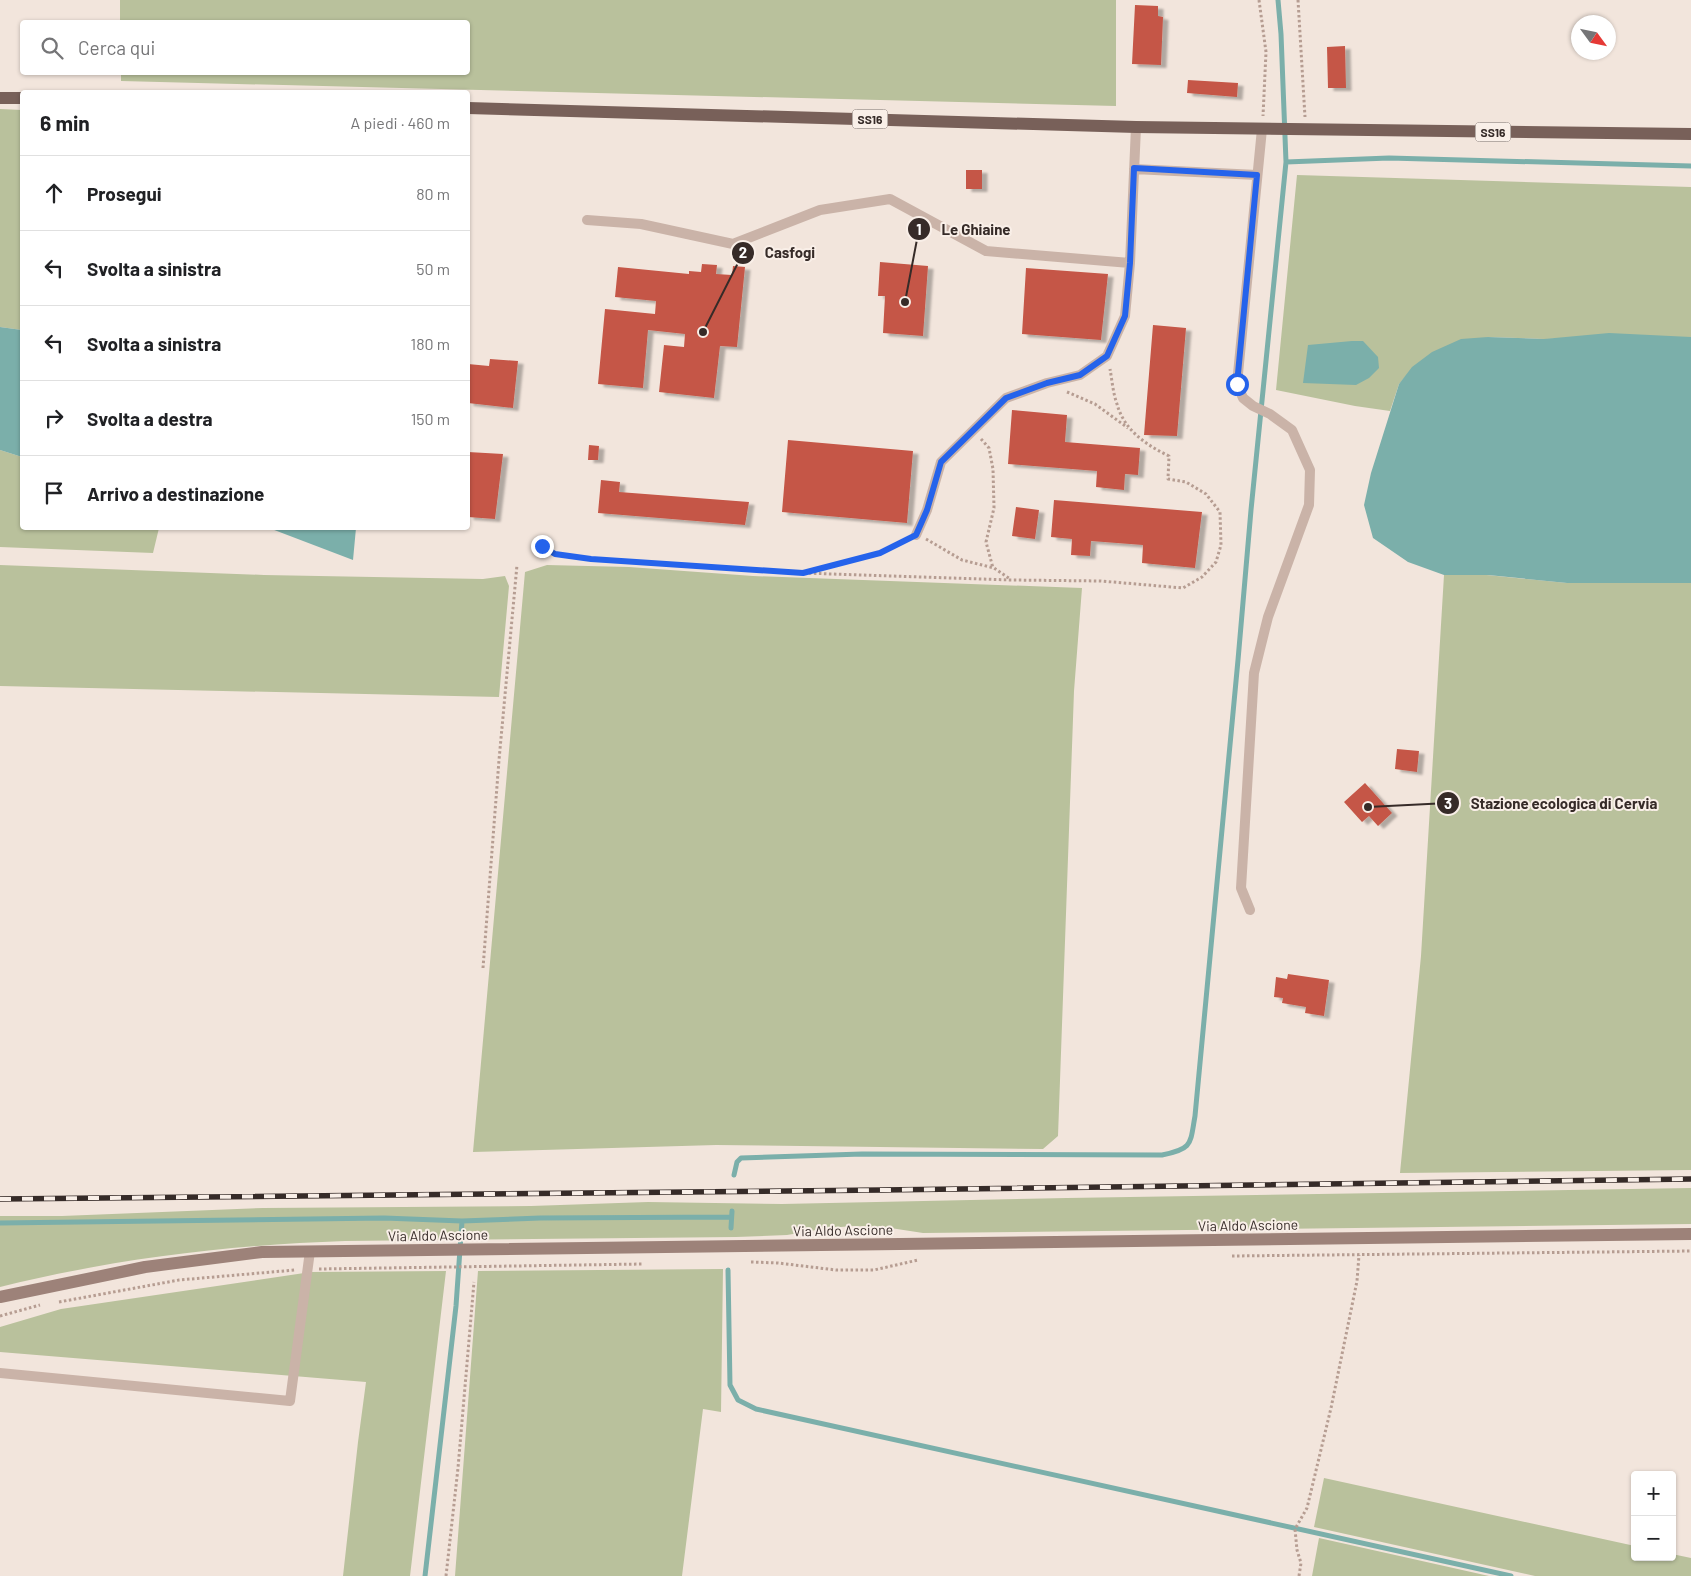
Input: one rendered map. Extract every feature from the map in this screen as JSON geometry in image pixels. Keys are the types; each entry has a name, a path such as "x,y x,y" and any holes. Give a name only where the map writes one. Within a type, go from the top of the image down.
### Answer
{"main road":[{"path":"0,98 20,98"},
{"name":"SS16","path":"470,108 1136,127 1691,134"}],"street":[{"name":"Via Aldo Ascione","path":"0,1297 145,1267 262,1252 1691,1234"}],"lane":[{"path":"916,535 927,510 941,462 1006,398 1047,383 1080,375 1107,356 1125,316 1130,263 1136,127"},
{"path":"1250,910 1242,888 1254,673 1268,617 1310,505 1310,470 1292,430 1270,414 1252,406 1243,398 1237,384 1257,175 1267,129"},
{"path":"1134,168 1257,175"},
{"path":"587,220 641,224 733,244 820,210 890,199 986,251 1130,263"},
{"path":"0,1373 290,1402 310,1251"}],"path":[{"path":"1259,0 1266,52 1267,129"},
{"path":"1298,0 1300,129"},
{"path":"1107,356 1117,406 1131,430"},
{"path":"542,546 555,554 591,559 803,573 1101,581 1183,588 1202,578 1216,562 1221,545 1220,512 1206,494 1186,482 1168,479 1169,456 1150,446 1095,404 1047,383"},
{"path":"972,430 989,448 993,469 994,508 986,542 994,568"},
{"path":"803,573 880,553 916,535 933,541 962,560 994,568 1010,580"},
{"path":"483,968 499,760 517,566"},
{"path":"1232,1256 1691,1251"},
{"path":"1299,1576 1301,1563 1295,1528 1307,1508 1350,1317 1357,1281 1359,1255"},
{"path":"744,1262 778,1263 836,1270 874,1270 917,1260 927,1260"},
{"path":"56,1302 179,1280 308,1269 646,1264"},
{"path":"446,1576 458,1468 474,1282"},
{"path":"0,1316 47,1304"}],"green space":[{"path":"120,0 1116,0 1116,106 121,81 121,75 470,75 470,20 120,20"},
{"path":"0,109 20,110 20,330 0,327"},
{"path":"1297,175 1691,187 1691,337 1544,339 1488,337 1405,377 1399,384 1390,411 1276,390"},
{"path":"0,450 20,456 20,530 159,530 153,553 0,547"},
{"path":"0,565 264,575 483,579 505,576 509,586 499,697 0,686"},
{"path":"547,565 629,567 753,576 1082,588 1074,691 1058,1136 1043,1149 716,1145 473,1152 525,572"},
{"path":"1444,575 1487,575 1567,583 1691,583 1691,1170 1400,1173 1421,956"},
{"path":"1691,1188 1691,1224 923,1233 884,1227 853,1226 787,1235 736,1237 345,1241 258,1246 171,1255 85,1269 0,1287 0,1216 62,1216 263,1208 531,1206 648,1202 782,1204"},
{"path":"723,1269 721,1412 703,1409 682,1576 455,1576 478,1271"},
{"path":"446,1271 410,1576 343,1576 366,1382 0,1352 0,1327 61,1309 311,1272"},
{"path":"1324,1478 1631,1545 1631,1561 1676,1561 1676,1555 1691,1558 1691,1576 1535,1576 1314,1527"},
{"path":"1319,1538 1489,1576 1312,1576"}],"water":[{"path":"0,327 20,330 20,456 0,450"},
{"path":"1609,333 1691,337 1691,583 1567,583 1488,575 1444,575 1408,562 1373,538 1364,505 1371,473 1399,384 1412,367 1432,352 1461,339 1488,337 1544,339"},
{"path":"1363,341 1378,357 1379,368 1369,378 1356,385 1303,383 1308,345"},
{"path":"274,530 356,530 353,560"}],"building":[{"path":"1135,5 1158,6 1158,16 1163,17 1161,65 1132,64"},
{"path":"1345,46 1346,88 1328,88 1327,47"},
{"path":"1188,80 1238,83 1237,97 1187,93"},
{"path":"966,170 982,170 982,189 966,189"},
{"path":"880,262 928,266 923,336 883,333 885,296 878,296"},
{"path":"702,264 717,265 716,274 732,275 733,266 745,267 737,347 720,346 714,398 659,392 664,345 684,347 685,334 648,330 643,388 598,384 605,309 655,314 656,301 615,297 618,267 689,274 689,271 701,272"},
{"path":"1026,268 1108,274 1101,340 1022,334"},
{"path":"1153,325 1186,328 1177,436 1144,435"},
{"path":"490,359 518,361 513,408 470,403 470,364 489,366"},
{"path":"1012,410 1067,415 1065,442 1140,448 1138,475 1125,474 1124,490 1096,487 1097,471 1008,464"},
{"path":"788,440 913,451 907,523 782,512"},
{"path":"589,445 599,446 598,460 588,460"},
{"path":"470,452 503,454 495,519 470,517"},
{"path":"601,480 620,482 619,492 749,502 745,525 598,513"},
{"path":"1054,500 1202,512 1195,568 1142,563 1143,545 1091,541 1090,556 1071,555 1072,539 1051,537"},
{"path":"1016,507 1039,510 1035,539 1012,536"},
{"path":"1397,749 1419,751 1417,772 1395,769"},
{"path":"1365,783 1392,813 1378,826 1369,816 1362,822 1344,802"},
{"path":"1288,974 1329,980 1324,1016 1305,1013 1306,1007 1282,1003 1283,998 1274,997 1276,977 1287,979"}],"waterway":[{"path":"734,1175 737,1162 741,1158 862,1154 1162,1155 1180,1150 1191,1139 1195,1116 1251,510 1286,162 1278,0"},
{"path":"1286,162 1389,158 1691,166"},
{"path":"731,1228 732,1211"},
{"path":"425,1576 456,1306 462,1221 540,1218 731,1217"},
{"path":"0,1223 384,1218 462,1221"},
{"path":"728,1270 730,1385 738,1400 756,1409 1511,1576"}],"railway":[{"path":"0,1199 1691,1179"}],"place":[{"name":"Le Ghiaine","path":"905,302"},
{"name":"Casfogi","path":"703,332"},
{"name":"Stazione ecologica di Cervia","path":"1368,807"}],"route":[{"path":"542,546 555,554 591,559 706,565 803,573 880,553 916,535 927,510 941,462 1006,398 1047,383 1080,375 1107,356 1125,316 1130,263 1134,168 1257,175 1237,384"}]}
